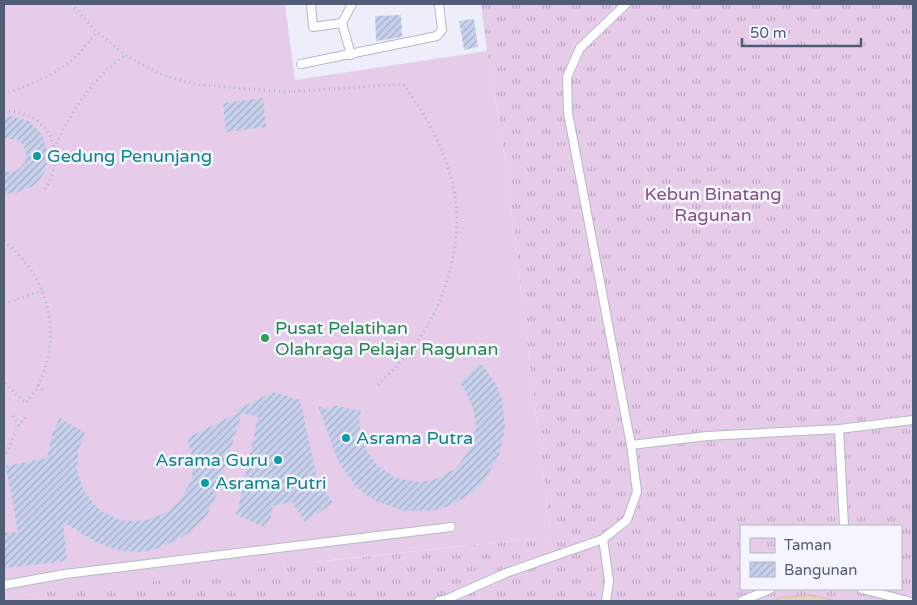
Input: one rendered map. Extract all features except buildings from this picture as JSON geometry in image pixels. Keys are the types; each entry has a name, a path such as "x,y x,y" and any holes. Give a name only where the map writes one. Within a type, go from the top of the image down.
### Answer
{"lane":[{"path":"311,4 313,27 342,23"},
{"path":"351,55 342,23 352,4"},
{"path":"301,64 437,36 442,30 439,4"},
{"path":"439,601 506,573 603,538 627,520 637,492 631,445 568,113 567,77 580,48 626,4"},
{"path":"631,445 707,436 839,429 913,420"},
{"path":"839,429 844,525"},
{"path":"4,585 65,574 451,527"},
{"path":"603,538 609,581 606,601"},
{"path":"742,601 768,590"},
{"path":"866,590 908,601"}],"path":[{"path":"71,4 97,32 125,55 162,75 204,85 285,92 404,84 434,133 445,159 454,191 457,224 446,284 436,309 422,335 407,355 375,387"},
{"path":"4,94 38,82 57,71 74,58 97,32"},
{"path":"54,148 75,107 111,65 125,55"},
{"path":"4,111 25,114 35,120 47,132 54,148 55,160 54,172 50,183 43,192"},
{"path":"4,241 34,273 43,290 49,312 50,334 48,357 38,385 26,403 4,382"},
{"path":"4,304 43,290"},
{"path":"38,385 45,392"},
{"path":"4,458 19,425 27,414"},
{"path":"13,416 19,425"},
{"path":"4,453 8,450"}],"green space":[{"name":"Pusat Pelatihan Olahraga Pelajar Ragunan","path":"4,4 285,4 295,80 487,51 502,138 551,537 340,559 134,584 61,589 4,599"},
{"name":"Kebun Binatang Ragunan","path":"481,4 913,4 913,601 4,601 4,599 61,589 551,537 502,138"}],"water":[{"path":"812,595 836,601 773,601 782,597"}],"place":[{"name":"Gedung Penunjang","path":"37,156"},
{"name":"Pusat Pelatihan Olahraga Pelajar Ragunan","path":"265,338"},
{"name":"Asrama Putra","path":"346,438"},
{"name":"Asrama Guru","path":"278,460"},
{"name":"Asrama Putri","path":"205,483"}]}
